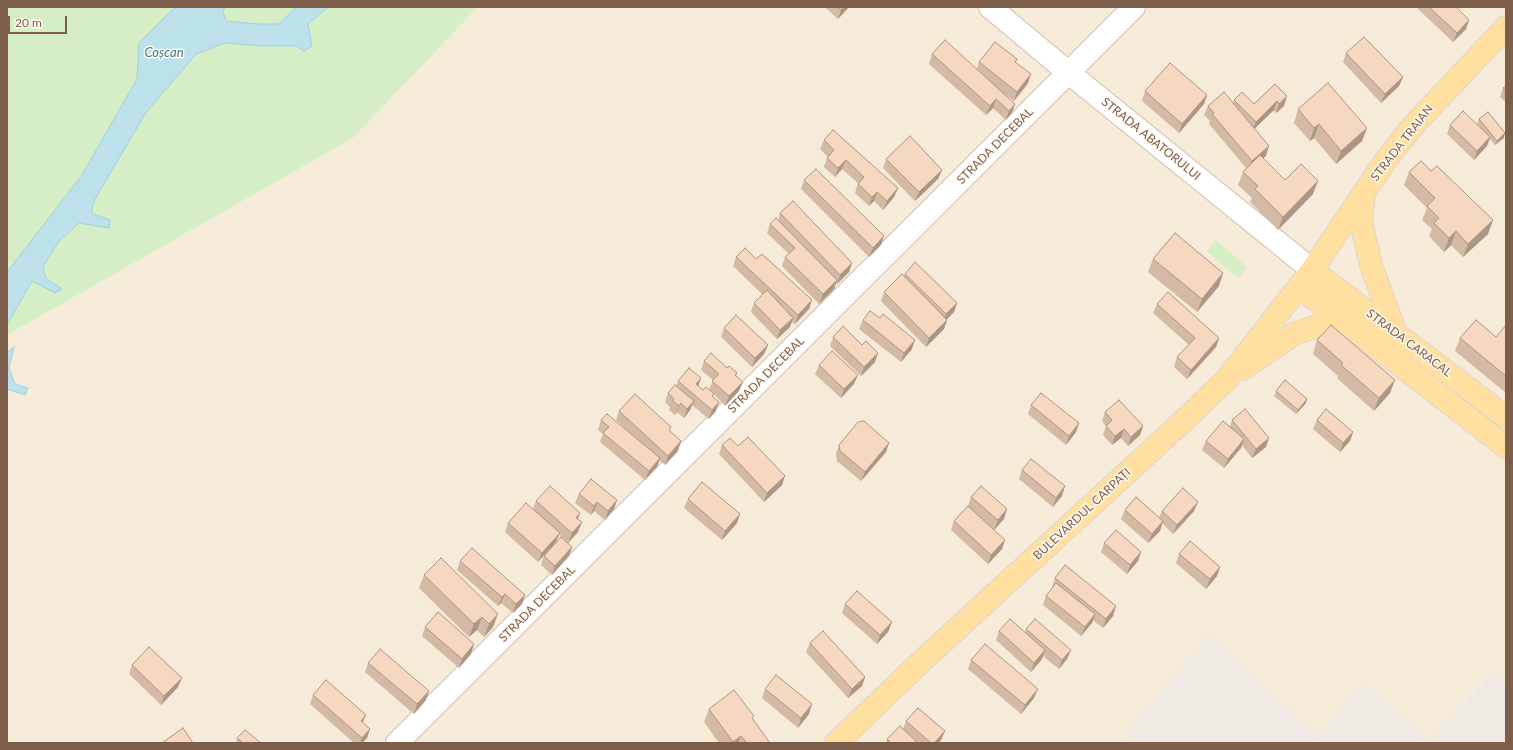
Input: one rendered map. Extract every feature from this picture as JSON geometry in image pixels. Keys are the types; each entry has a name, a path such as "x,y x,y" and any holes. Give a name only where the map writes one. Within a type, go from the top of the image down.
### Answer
{"main road":[{"name":"STRADA TRAIAN","path":"1312,270 1386,160 1411,128 1506,27"},
{"path":"1364,192 1361,222 1371,264 1396,334"},
{"name":"BULEVARDUL CARPAȚI","path":"836,743 924,659 1226,380 1312,270"},
{"name":"STRADA CARACAL","path":"1312,270 1506,417"},
{"path":"1299,287 1506,447"},
{"path":"1226,380 1294,334 1317,326 1352,328"}],"street":[{"name":"STRADA ABATORULUI","path":"990,7 1312,270"},
{"name":"STRADA DECEBAL","path":"398,743 1134,7"}],"shaded area":[{"path":"478,7 1506,7 1506,682 1491,671 1428,740 1364,684 1318,737 1209,635 1120,743 7,743 7,335 353,138"},
{"path":"1209,634 1318,737 1364,684 1428,740 1492,671 1506,682 1506,743 1120,743"}],"green space":[{"path":"7,7 478,7 353,138 7,335"},
{"path":"1216,240 1247,267 1238,278 1207,251"}],"water":[{"name":"Coșcan","path":"177,7 225,7 223,12 226,21 279,24 296,7 328,7 308,24 312,46 304,51 297,46 260,46 225,43 196,54 145,114 95,199 91,213 110,220 109,228 79,223 59,241 43,267 46,278 62,289 55,293 32,281 7,325 7,272 82,175 137,79 139,43 172,10"},
{"path":"14,347 9,368 15,384 28,388 25,395 7,389 7,352"}],"building":[{"path":"1429,7 1456,7 1469,20 1457,33"},
{"path":"1364,37 1403,77 1385,94 1346,53"},
{"path":"945,40 1015,104 1009,111 996,99 990,106 932,54"},
{"path":"995,42 1017,59 1015,62 1031,74 1017,92 979,62"},
{"path":"1170,63 1207,95 1182,124 1145,91"},
{"path":"1328,83 1367,128 1341,151 1319,124 1314,128 1298,109"},
{"path":"1275,84 1287,96 1279,104 1277,101 1256,122 1234,100 1242,92 1254,104"},
{"path":"1224,92 1269,146 1252,161 1212,114 1214,113 1208,106"},
{"path":"1463,111 1490,137 1477,151 1450,125"},
{"path":"1488,112 1505,133 1497,141 1479,119"},
{"path":"833,130 898,188 887,201 877,192 872,197 858,184 864,177 846,160 838,168 827,158 834,150 824,140"},
{"path":"910,136 942,170 919,192 886,159"},
{"path":"1260,155 1285,180 1301,164 1318,181 1283,217 1255,189 1258,186 1243,172"},
{"path":"1421,161 1431,171 1437,166 1493,220 1468,244 1456,231 1449,238 1434,223 1439,218 1427,206 1435,198 1409,172"},
{"path":"816,169 884,236 873,248 804,180"},
{"path":"793,201 852,263 840,275 780,213"},
{"path":"776,218 837,280 823,294 785,257 795,248 770,224"},
{"path":"1175,233 1223,273 1202,299 1153,259"},
{"path":"745,248 756,259 762,254 812,300 798,315 736,257"},
{"path":"915,262 957,303 946,314 905,274"},
{"path":"902,274 947,320 929,338 884,292"},
{"path":"767,290 793,318 780,330 754,303"},
{"path":"1168,292 1219,338 1191,370 1177,357 1195,338 1157,304"},
{"path":"870,311 880,318 883,314 915,340 904,353 863,320"},
{"path":"736,315 768,345 755,358 724,328"},
{"path":"1476,320 1496,337 1506,325 1506,376 1460,338"},
{"path":"1331,325 1395,380 1379,398 1341,365 1343,363 1317,340"},
{"path":"843,326 862,345 866,341 878,353 864,367 833,337"},
{"path":"832,351 858,375 844,389 819,365"},
{"path":"711,353 727,368 729,366 737,373 735,375 743,382 729,396 712,381 719,374 704,361"},
{"path":"689,368 701,378 696,384 703,390 706,387 714,394 712,396 719,402 712,410 678,381"},
{"path":"1285,380 1307,399 1298,410 1276,391"},
{"path":"675,385 694,401 687,409 681,403 679,406 673,401 674,399 668,393"},
{"path":"1041,393 1079,423 1069,436 1031,405"},
{"path":"635,394 671,427 669,430 681,441 668,456 619,411"},
{"path":"1119,400 1143,426 1131,437 1124,429 1115,436 1106,426 1112,420 1105,412"},
{"path":"1245,409 1269,438 1256,449 1232,420"},
{"path":"1326,409 1353,432 1343,443 1317,420"},
{"path":"607,414 660,458 649,471 603,433 609,427 601,420"},
{"path":"864,421 889,443 865,472 840,451 839,445 858,422"},
{"path":"1223,421 1244,439 1228,459 1206,441"},
{"path":"748,437 785,476 767,493 722,445 730,438 738,446"},
{"path":"1031,459 1065,486 1056,498 1022,470"},
{"path":"591,479 617,500 608,511 597,502 594,506 579,494"},
{"path":"702,482 740,514 725,531 688,499"},
{"path":"550,486 580,513 576,518 582,522 572,533 536,501"},
{"path":"981,486 1007,509 998,520 971,497"},
{"path":"1183,488 1198,502 1177,525 1162,511"},
{"path":"1136,497 1163,521 1152,534 1125,510"},
{"path":"526,503 560,533 542,553 508,523"},
{"path":"968,506 1005,540 991,555 954,521"},
{"path":"1116,530 1141,552 1130,565 1104,543"},
{"path":"561,537 572,547 555,566 544,556"},
{"path":"1190,541 1220,567 1210,579 1179,554"},
{"path":"472,548 525,595 516,604 505,594 502,597 460,561"},
{"path":"441,558 498,614 489,624 482,617 474,624 424,575"},
{"path":"1065,565 1116,606 1106,619 1055,578"},
{"path":"1056,583 1095,614 1085,627 1046,596"},
{"path":"857,591 892,622 880,635 845,604"},
{"path":"438,612 474,644 462,659 425,627"},
{"path":"1010,619 1045,650 1034,663 999,631"},
{"path":"1035,619 1071,650 1062,660 1026,629"},
{"path":"823,631 865,677 852,689 810,643"},
{"path":"985,644 1038,689 1025,705 971,660"},
{"path":"149,647 182,678 164,696 132,665"},
{"path":"380,649 429,691 417,704 368,663"},
{"path":"776,675 812,704 801,718 765,689"},
{"path":"326,680 366,715 361,721 370,729 362,738 313,695"},
{"path":"734,690 754,716 752,718 770,743 747,743 741,736 733,742 709,709"},
{"path":"918,708 945,731 934,743 931,743 906,721"},
{"path":"900,726 918,743 891,743 887,739"},
{"path":"183,728 193,743 162,743"},
{"path":"245,730 261,743 241,743 242,742 237,738"}]}
